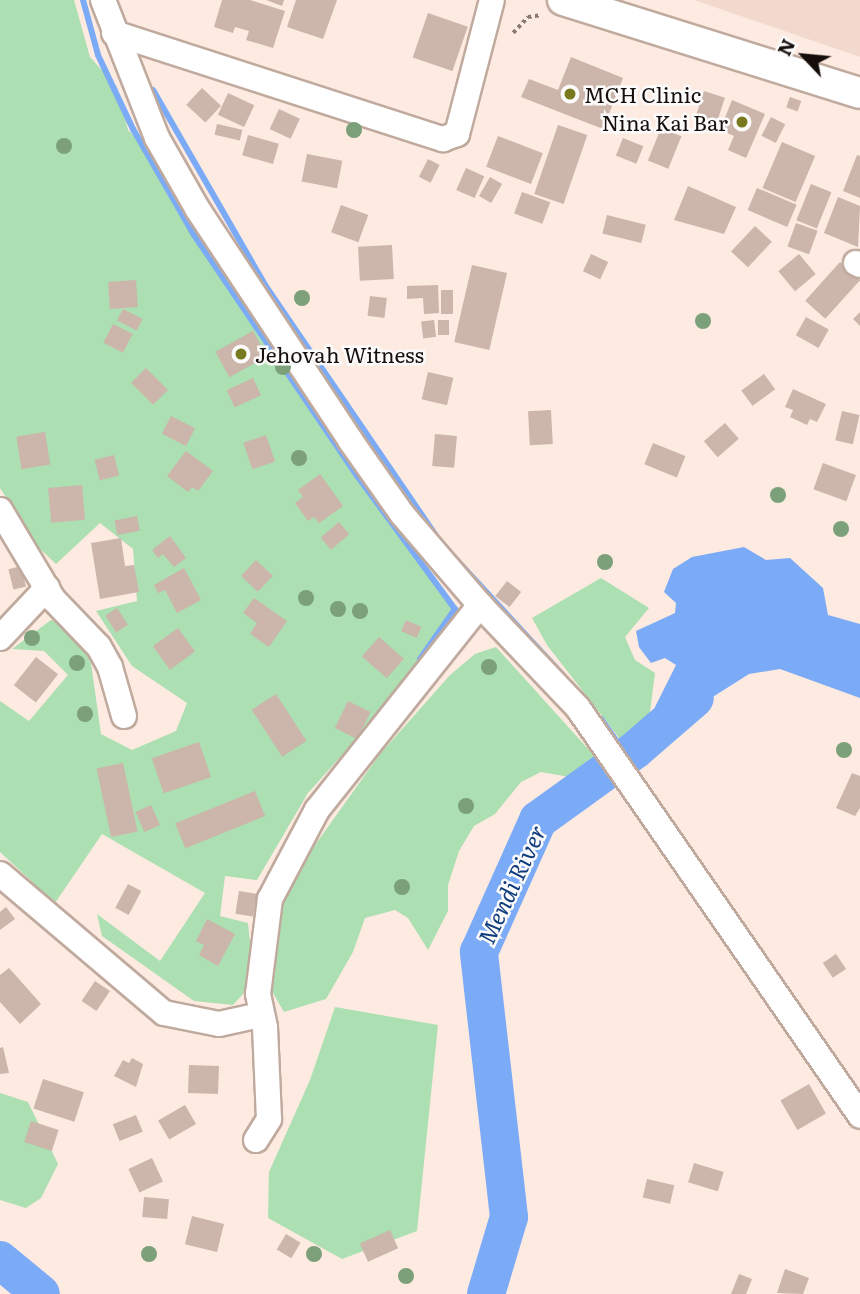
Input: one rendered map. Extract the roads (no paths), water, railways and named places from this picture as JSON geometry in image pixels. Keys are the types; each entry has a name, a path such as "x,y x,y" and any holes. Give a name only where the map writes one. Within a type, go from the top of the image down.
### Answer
{"main road":[{"path":"564,0 860,93"}],"street":[{"path":"103,0 157,138 198,210 402,514 480,605 578,708 860,1116"},
{"path":"114,33 443,139 457,134 492,0"},
{"path":"0,510 59,607 99,647 110,667 124,716"},
{"path":"0,638 47,589"},
{"path":"256,1140 269,1119 265,1027 260,1015 265,931 270,899 317,810 480,605"},
{"path":"0,874 164,1013 219,1024 260,1015"}],"water":[{"path":"744,547 766,560 790,558 823,588 828,615 860,624 860,698 780,669 749,674 700,705 657,751 654,709 676,665 665,658 651,663 639,647 636,631 675,613 676,603 664,592 673,569 692,557"}],"waterway":[{"path":"83,0 98,55 133,129 194,235 358,477 455,609 420,659"},
{"path":"153,90 265,285 439,540"},
{"path":"453,556 562,674"},
{"name":"Mendi River","path":"486,1294 509,1217 479,952 538,820 635,750 695,698"},
{"path":"601,719 627,756"},
{"name":"Mendi River","path":"0,1260 41,1294"}],"place":[{"name":"MCH Clinic","path":"570,94"},
{"name":"Nina Kai Bar","path":"742,122"},
{"name":"Jehovah Witness","path":"241,354"}]}
